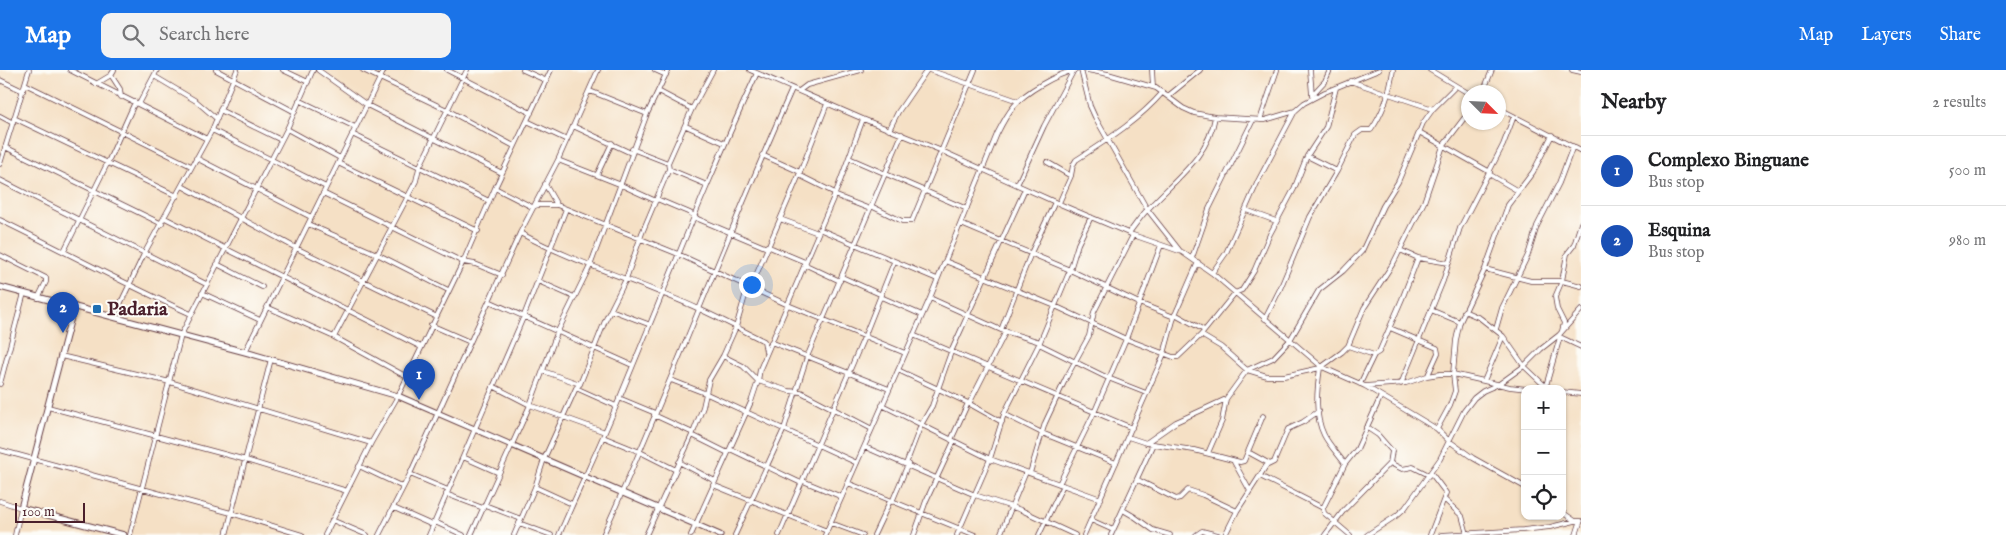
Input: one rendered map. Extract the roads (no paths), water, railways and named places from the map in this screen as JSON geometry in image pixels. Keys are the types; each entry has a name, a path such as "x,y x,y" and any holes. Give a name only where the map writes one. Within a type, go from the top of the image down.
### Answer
{"street":[{"path":"0,164 29,70"},
{"path":"70,70 207,139"},
{"path":"96,84 111,75 114,70"},
{"path":"64,251 122,132 157,70"},
{"path":"216,70 295,112"},
{"path":"114,317 144,254 166,218 191,166 212,130 237,70"},
{"path":"283,70 308,82"},
{"path":"130,535 181,335 287,129 313,70"},
{"path":"318,70 367,105 502,173"},
{"path":"362,70 381,77 514,146"},
{"path":"245,352 384,70"},
{"path":"447,70 531,113"},
{"path":"334,337 350,310 416,181 419,168 467,70"},
{"path":"523,70 546,81"},
{"path":"325,535 371,443 398,396 435,316 464,262 489,201 551,70"},
{"path":"380,535 490,302 532,207 558,160 590,91 597,70"},
{"path":"471,535 530,406 557,333 590,266 632,151 667,72 655,70"},
{"path":"514,535 535,487 544,459 576,388 580,384 594,348 626,279 692,109 713,70"},
{"path":"750,70 942,151 1057,203 1131,234 1182,252 1212,273 1321,368 1365,386 1437,429 1449,441 1473,458 1521,484"},
{"path":"799,92 808,86 861,70"},
{"path":"889,130 898,112 928,70 1018,101"},
{"path":"762,155 835,194 902,221 910,222 926,190 975,70"},
{"path":"679,462 714,483 751,501 788,514 826,533 930,298 1006,117 1018,101 1053,78 1074,70"},
{"path":"1017,185 1044,126 1074,70"},
{"path":"1081,70 1090,106 1108,140 1147,209 1182,252"},
{"path":"1086,70 1152,86 1188,111 1215,117 1253,120 1281,116 1295,111 1325,81 1330,70"},
{"path":"1152,70 1152,86"},
{"path":"1168,96 1200,70"},
{"path":"1260,120 1276,70"},
{"path":"1310,70 1311,97"},
{"path":"1311,97 1379,70"},
{"path":"1264,319 1280,289 1310,217 1338,171 1355,135 1362,130 1370,130 1389,94 1393,70"},
{"path":"1430,70 1461,89"},
{"path":"1486,85 1492,70"},
{"path":"1572,70 1581,72"},
{"path":"559,535 603,437 724,143 757,73"},
{"path":"111,75 120,89 121,97"},
{"path":"154,76 196,101 217,119"},
{"path":"0,80 23,91"},
{"path":"1350,81 1433,109"},
{"path":"25,84 191,166"},
{"path":"1208,453 1222,421 1226,398 1247,370 1273,358 1290,340 1319,290 1357,258 1366,245 1383,206 1398,182 1419,132 1433,109 1456,86"},
{"path":"945,261 1055,306 1126,339 1164,354 1178,357 1201,335 1235,294 1242,290 1254,271 1308,156 1326,127 1336,88"},
{"path":"603,535 640,452 654,414 671,380 714,270 792,89"},
{"path":"590,91 647,114"},
{"path":"658,92 692,109"},
{"path":"914,535 968,403 988,367 1004,330 1031,253 1072,176 1073,165 1076,160 1138,118 1163,92"},
{"path":"299,100 355,127"},
{"path":"646,535 692,434 707,394 709,380 723,356 736,327 749,286 800,174 827,104"},
{"path":"220,110 281,140"},
{"path":"1212,273 1226,252 1295,111"},
{"path":"1506,112 1581,151"},
{"path":"0,116 12,123"},
{"path":"1401,384 1449,263 1460,228 1503,145 1514,116"},
{"path":"1000,535 1028,472 1057,397 1089,336 1094,312 1131,234 1147,209 1197,158 1208,141 1215,117"},
{"path":"14,118 177,196"},
{"path":"691,535 746,413 760,369 835,194 863,119"},
{"path":"1192,258 1209,209 1245,140 1253,120"},
{"path":"527,121 567,140"},
{"path":"1201,335 1220,347 1247,370 1276,377 1321,368 1348,346 1364,308 1400,250 1430,188 1443,146 1461,122"},
{"path":"573,126 669,166 707,185"},
{"path":"686,126 724,143"},
{"path":"287,129 340,158"},
{"path":"212,130 326,187"},
{"path":"1419,132 1518,191"},
{"path":"352,134 489,201"},
{"path":"735,535 784,429 807,357 902,134"},
{"path":"1437,429 1455,391 1453,374 1460,322 1464,311 1485,269 1508,205 1533,172 1552,135"},
{"path":"597,176 612,143"},
{"path":"1496,329 1502,308 1518,278 1542,213 1559,184 1573,146"},
{"path":"5,147 162,224"},
{"path":"1308,156 1316,162 1338,171"},
{"path":"196,158 256,187 311,217"},
{"path":"849,158 967,209"},
{"path":"558,160 690,213 731,233 882,296 922,315"},
{"path":"1047,162 1072,176"},
{"path":"338,163 478,231"},
{"path":"0,180 206,284"},
{"path":"544,184 557,205"},
{"path":"182,186 296,248 435,316"},
{"path":"495,188 532,207 547,204 557,205 678,254 788,304 866,335 905,353"},
{"path":"874,535 891,502 921,426 932,406 951,352 1025,188"},
{"path":"323,193 464,262 475,264 502,275"},
{"path":"429,535 523,318 566,209"},
{"path":"1246,210 1276,221"},
{"path":"957,535 990,459 1004,414 1040,343 1070,270 1078,244 1091,217"},
{"path":"166,218 421,347"},
{"path":"780,219 818,231 937,279"},
{"path":"0,220 64,251 129,286 191,314"},
{"path":"1546,385 1564,323 1555,302 1555,296 1562,281 1567,254 1574,245 1581,223"},
{"path":"308,224 377,254 448,290"},
{"path":"961,224 1204,330"},
{"path":"520,234 550,250 699,309 736,327 764,341 766,354"},
{"path":"1039,535 1076,447 1094,413 1126,339 1161,245"},
{"path":"1400,250 1418,258 1449,263"},
{"path":"0,255 46,278 38,298"},
{"path":"1360,384 1374,355 1379,352 1418,258"},
{"path":"779,535 866,335 894,262"},
{"path":"1084,535 1164,354 1174,316 1198,262"},
{"path":"217,264 262,287"},
{"path":"1485,269 1539,282 1562,281 1581,286"},
{"path":"538,280 574,297"},
{"path":"0,287 271,359 398,396 720,535"},
{"path":"202,293 260,320"},
{"path":"0,384 24,294"},
{"path":"930,298 1004,330 1040,343 1108,378 1146,393"},
{"path":"490,302 632,365"},
{"path":"14,535 74,306"},
{"path":"267,307 334,337 407,377"},
{"path":"611,310 648,324"},
{"path":"1431,310 1460,322"},
{"path":"1367,535 1405,508 1430,474 1464,411 1474,398 1482,391 1498,384 1524,366 1541,349 1561,334 1581,310"},
{"path":"1464,311 1480,318 1496,329 1524,366 1543,385"},
{"path":"431,325 470,342"},
{"path":"1390,328 1438,350 1428,375"},
{"path":"1561,334 1581,347"},
{"path":"913,335 1132,428"},
{"path":"1484,381 1503,336"},
{"path":"771,342 889,390"},
{"path":"1348,346 1374,355"},
{"path":"61,356 170,382 371,443"},
{"path":"723,356 743,366 758,380 789,391 797,391 872,429"},
{"path":"226,535 260,409 271,359"},
{"path":"1321,368 1317,390 1319,411 1325,437 1344,464"},
{"path":"898,370 968,403 1002,422"},
{"path":"543,371 580,384"},
{"path":"1365,386 1401,384 1428,375 1453,374 1521,388"},
{"path":"671,380 707,394 857,463"},
{"path":"493,386 530,406 605,432"},
{"path":"576,388 616,406"},
{"path":"1566,392 1581,394"},
{"path":"1350,535 1324,513 1323,508 1344,464 1357,449 1381,396"},
{"path":"619,398 729,451 799,482 803,481 842,497"},
{"path":"1146,443 1176,422 1226,398"},
{"path":"882,405 990,459 1101,499"},
{"path":"48,407 246,460 346,491"},
{"path":"1225,535 1236,511 1260,476 1274,462 1288,429 1319,411"},
{"path":"1004,414 1042,433 1116,463"},
{"path":"1128,437 1146,443 1208,453 1234,461 1244,461 1263,416"},
{"path":"1325,535 1334,522 1390,463 1392,451 1378,435 1366,427"},
{"path":"603,437 640,452 676,470"},
{"path":"1091,520 1112,533 1153,444"},
{"path":"865,447 938,477 975,495 1021,510 1075,535"},
{"path":"0,450 231,513 302,535"},
{"path":"1248,452 1270,464"},
{"path":"463,457 499,474"},
{"path":"1234,461 1250,491"},
{"path":"1390,463 1402,469 1413,467 1430,474 1443,487 1446,493 1445,500 1430,535"},
{"path":"359,466 403,486"},
{"path":"410,474 447,492 551,535"},
{"path":"1260,476 1323,508"},
{"path":"1138,480 1176,499 1180,498 1188,490 1236,511"},
{"path":"848,483 975,535"},
{"path":"535,487 572,504"},
{"path":"1445,500 1462,516 1468,534"},
{"path":"0,501 124,535"},
{"path":"394,508 430,524 435,522 463,535"},
{"path":"1122,510 1135,516 1153,530 1170,535"},
{"path":"1566,515 1581,523 1576,535"},
{"path":"332,520 367,535"},
{"path":"1441,535 1522,533 1574,520"},
{"path":"831,523 863,535"},
{"path":"1150,535 1153,530"},
{"path":"1196,535 1202,531 1218,535"}],"place":[{"name":"Padaria","path":"97,309"},
{"name":"Esquina","path":"63,333"},
{"name":"Complexo Binguane","path":"419,400"}]}
